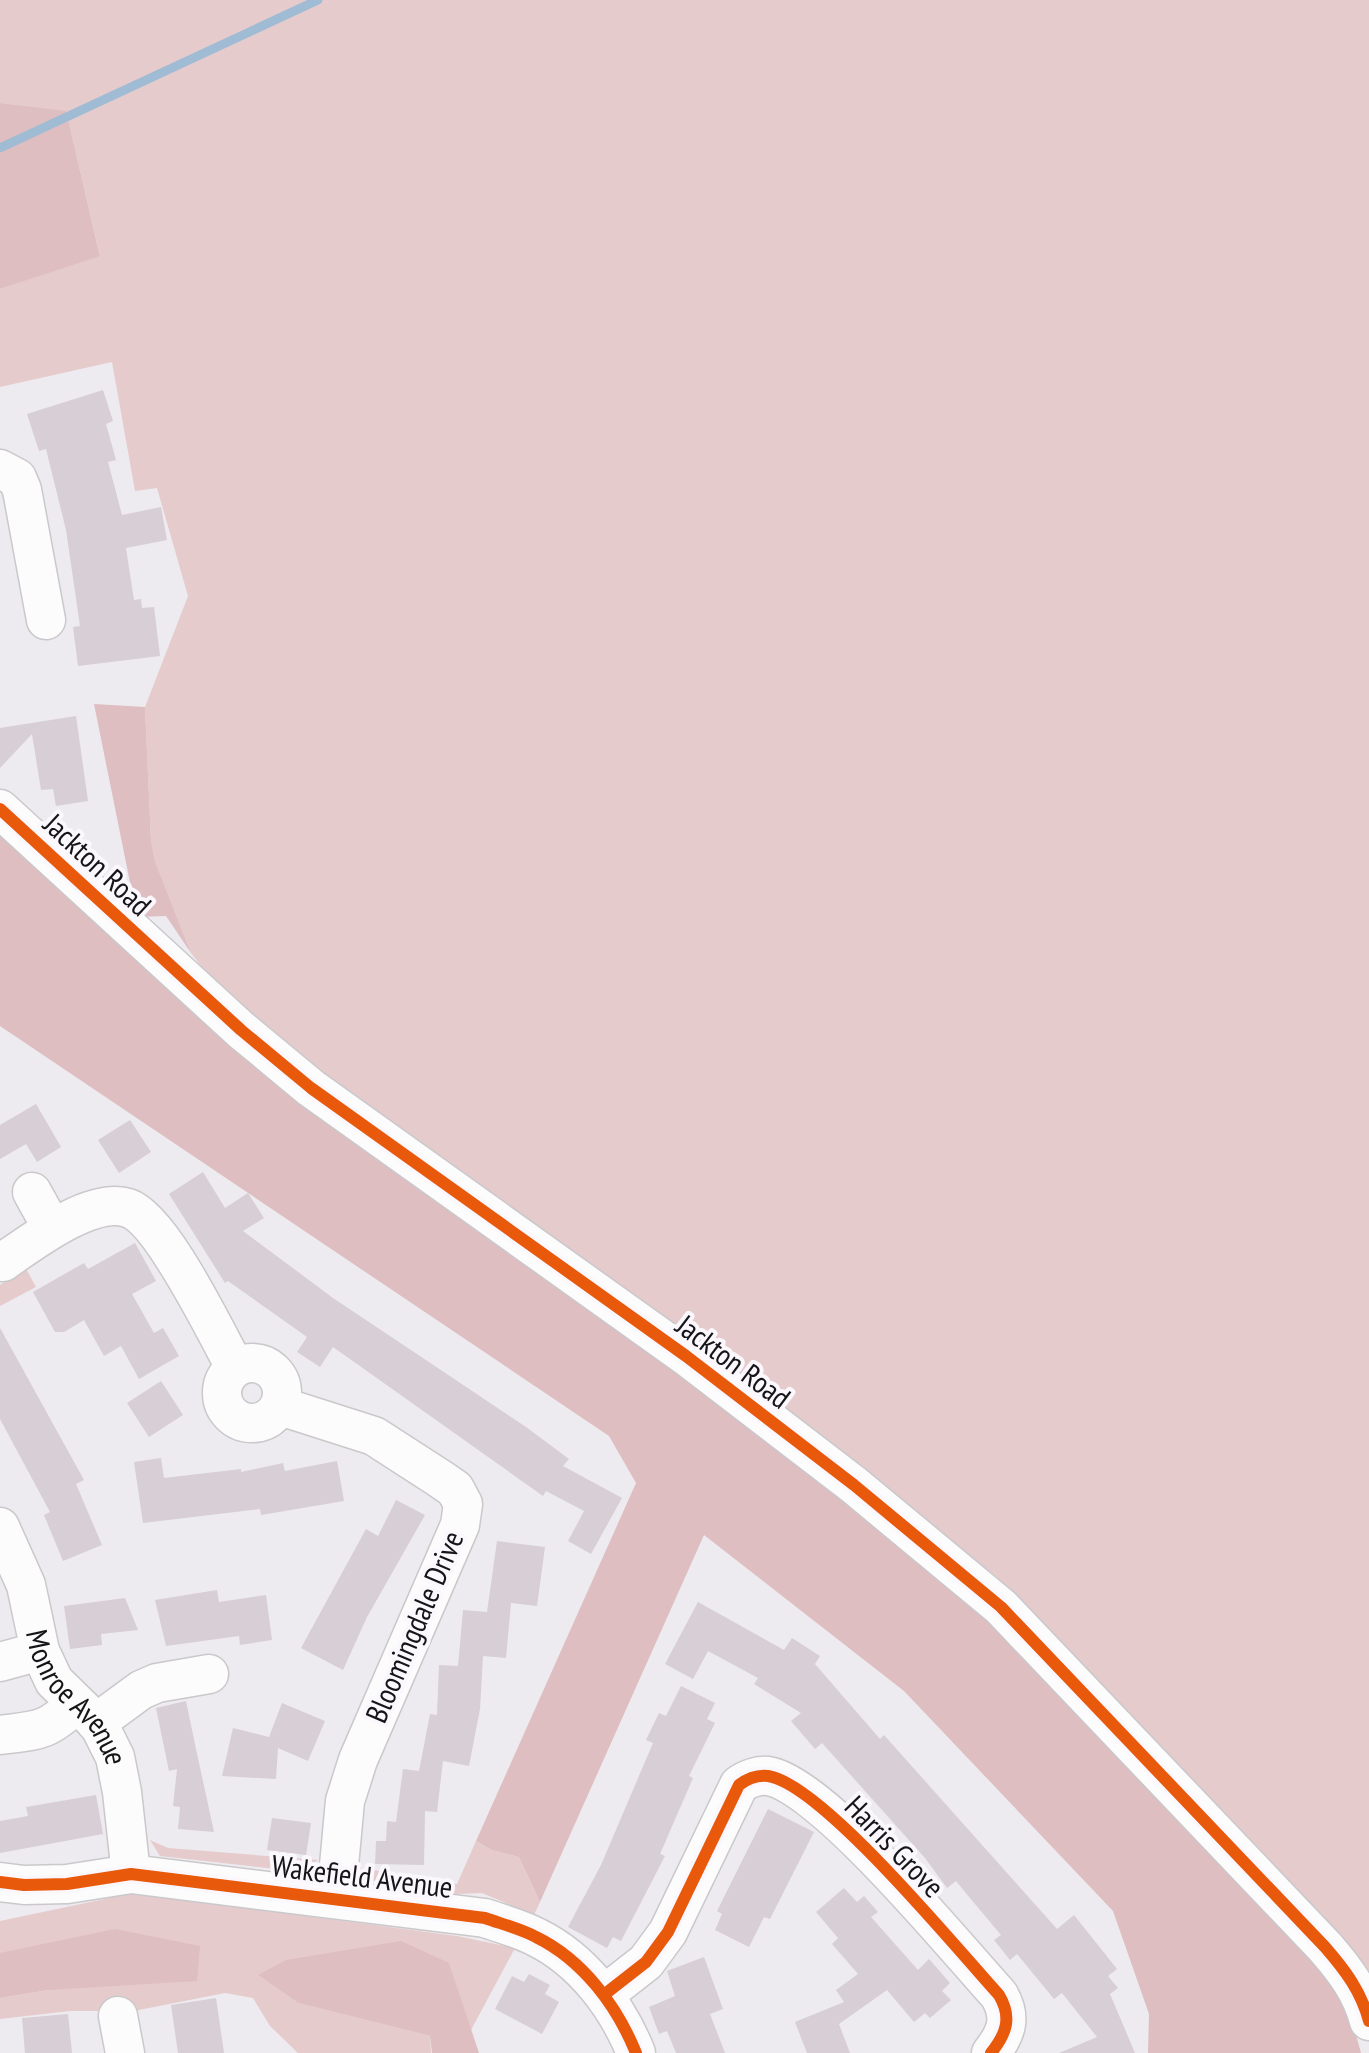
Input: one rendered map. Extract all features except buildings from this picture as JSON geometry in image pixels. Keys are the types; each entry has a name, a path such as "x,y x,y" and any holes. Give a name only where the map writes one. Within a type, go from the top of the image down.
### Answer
{"street":[{"path":"0,468 17,478 22,490 17,569 46,620"},
{"name":"Jackton Road","path":"0,809 185,980 311,1088 686,1356 854,1485 1002,1608 1349,1975 1369,2021"},
{"path":"32,1192 52,1228"},
{"name":"Bloomingdale Drive","path":"3,1262 52,1228 108,1207 128,1208 143,1217 162,1238 235,1367 254,1363 272,1370 282,1387 280,1406 374,1436 454,1489 463,1504 460,1525 358,1760 345,1801 336,1898"},
{"name":"Monroe Avenue","path":"0,1527 26,1585 40,1651 54,1682 86,1714 115,1757 131,1874"},
{"path":"0,1662 40,1651"},
{"path":"0,1735 43,1729 140,1690 209,1674"},
{"name":"Harris Grove","path":"605,1994 646,1962 668,1932 739,1785 749,1778 768,1776 789,1784 835,1817 998,1994 1008,2019 1002,2038 991,2053"},
{"name":"Wakefield Avenue","path":"8,1887 67,1884 131,1874 485,1918 538,1938 605,1994 636,2053"},
{"path":"118,2016 125,2053"}],"shaded area":[{"path":"0,0 1369,0 1369,1982 1365,1972 996,1576 237,1013 191,953 151,841 145,707 188,596 157,488 135,491 112,362 0,387 0,289 100,255 66,112 0,103"},
{"path":"0,103 66,111 100,256 0,289"},
{"path":"94,704 145,707 151,841 191,953 166,916 137,917"},
{"path":"0,828 247,1061 654,1342 1021,1639 1319,1963 1348,2006 1361,2053 1148,2053 1149,2014 1113,1911 904,1691 704,1535 540,1902 519,1857 476,1841 636,1483 609,1436 0,1026"},
{"path":"26,1269 36,1287 0,1306 0,1285"},
{"path":"150,1840 168,1848 318,1860 306,1869 294,1871 160,1856"},
{"path":"476,1841 519,1857 540,1902 534,1915 482,1893 456,1894 363,1879 355,1867 457,1884"},
{"path":"133,1893 457,1936 515,1948 470,2032 449,1963 258,1975 298,2003 430,2036 431,2053 298,2053 270,2026 253,1998 225,1993 134,2011 70,2011 0,2019 0,1998 49,1990 0,1953 0,1921"},
{"path":"115,1929 200,1946 197,1981 49,1990 0,1998 0,1953"},
{"path":"401,1941 449,1963 479,2053 432,2053 430,2036 298,2003 258,1975 286,1960"}],"waterway":[{"path":"0,148 318,0"}],"cycle path":[{"path":"0,809 241,1030 311,1088 686,1356 854,1485 1001,1607 1325,1947 1352,1981 1369,2021"},
{"path":"605,1994 646,1962 668,1932 739,1785 768,1776 792,1786 854,1837 999,1995 1006,2025 991,2053"},
{"path":"0,1882 67,1884 131,1874 485,1918 530,1934 569,1958 608,2002 636,2053"}]}
